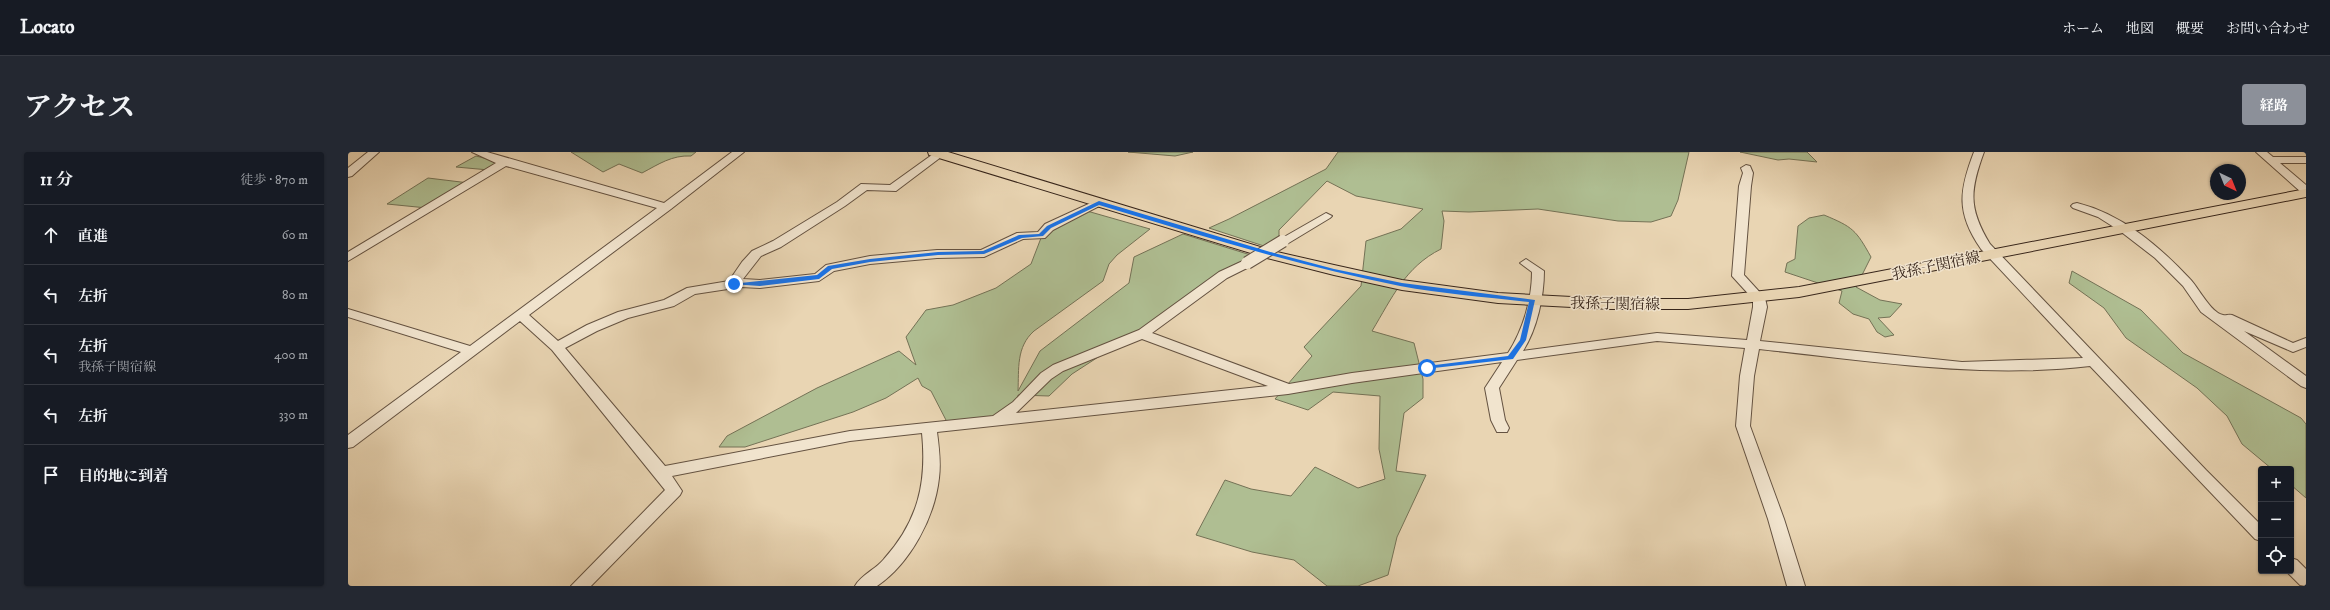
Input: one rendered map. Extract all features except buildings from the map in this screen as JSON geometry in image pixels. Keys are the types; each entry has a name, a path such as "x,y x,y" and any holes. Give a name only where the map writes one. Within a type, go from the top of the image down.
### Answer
{"main road":[{"name":"我孫子関宿線","path":"937,153 1272,255 1341,272 1432,289 1533,301 1645,305 1759,298 1859,282 2306,192"}],"street":[{"path":"477,152 505,162 667,207"},
{"path":"348,444 739,152"},
{"path":"1979,152 1967,188 1966,201 1972,225 1993,255 2200,474 2258,532"},
{"path":"2261,152 2306,192"},
{"path":"734,284 751,258 766,246 777,244 841,204 864,186 892,190 937,153"},
{"path":"348,159 371,154"},
{"path":"348,174 371,154"},
{"path":"2270,160 2306,160"},
{"path":"348,257 505,162"},
{"path":"1746,168 1748,173 1745,186 1738,276 1759,298 1760,307 1748,376 1743,426 1776,519 1796,586"},
{"path":"558,347 592,328 622,315 669,303 692,291 734,284 760,284 819,277 830,268 870,260 938,254 984,253 1020,236 1041,235 1049,227 1099,203"},
{"path":"2077,206 2102,216 2124,228 2159,255 2187,284 2206,309 2306,383"},
{"path":"997,419 1018,405 1046,376 1058,368 1141,334 1223,275 1326,216"},
{"path":"1502,428 1498,420 1492,388 1523,340 1533,301 1538,289 1538,270 1526,263"},
{"path":"2206,309 2293,348 2306,342"},
{"path":"348,313 473,351"},
{"path":"522,315 558,347 661,472 674,491 580,586"},
{"path":"1141,334 1288,389"},
{"path":"661,472 850,436 929,426 1288,389 1352,378 1510,358 1656,336 1754,344 1962,366 2040,365 2094,361"},
{"path":"876,583 906,546 930,488 932,463 929,426"},
{"path":"2294,568 2306,580"}],"green space":[{"path":"571,152 696,152 691,156 678,157 666,161 642,173 619,164 603,172"},
{"path":"1128,152 1193,152 1175,156"},
{"path":"1338,152 1689,152 1678,200 1671,216 1651,222 1618,221 1538,209 1469,212 1442,211 1444,221 1441,249 1418,265 1400,284 1372,331 1414,343 1423,379 1423,398 1404,413 1396,471 1426,475 1397,537 1388,575 1358,586 1327,586 1294,560 1252,552 1196,535 1225,480 1251,489 1291,496 1315,467 1358,488 1385,479 1379,449 1380,396 1333,392 1308,410 1275,399 1312,356 1304,347 1361,286 1366,241 1401,229 1423,209 1356,196 1327,181 1279,230 1279,251 1209,228 1326,169"},
{"path":"1740,152 1807,152 1817,162 1789,159 1778,160"},
{"path":"476,156 500,162 489,170 456,167"},
{"path":"428,178 469,183 427,208 387,204"},
{"path":"1087,211 1150,229 1117,255 1109,264 1103,281 1034,331 1028,337 1021,351 1018,391 1040,351 1129,283 1134,257 1183,234 1254,256 1072,374 1049,396 1018,395 1018,403 996,417 947,422 931,391 922,386 918,378 886,398 853,412 745,447 719,447 727,436 817,388 899,351 916,365 906,337 926,310 953,305 996,288 1031,264 1041,238 1047,230"},
{"path":"1824,215 1848,226 1853,230 1871,257 1856,287 1880,300 1902,304 1890,317 1878,318 1894,335 1885,337 1877,332 1869,319 1853,314 1839,303 1842,291 1785,272 1787,263 1795,259 1798,226 1809,218"},
{"path":"2072,271 2141,310 2183,353 2301,418 2306,424 2306,498 2294,488 2294,466 2268,466 2242,444 2227,416 2197,388 2126,338 2104,308 2069,283"}],"route":[{"path":"734,284 760,284 819,277 830,268 870,260 938,254 966,255 984,253 1004,245 1020,236 1041,235 1044,230 1049,227 1099,203 1272,255 1334,270 1402,285 1498,298 1533,301 1523,340 1510,358 1427,368"}]}
